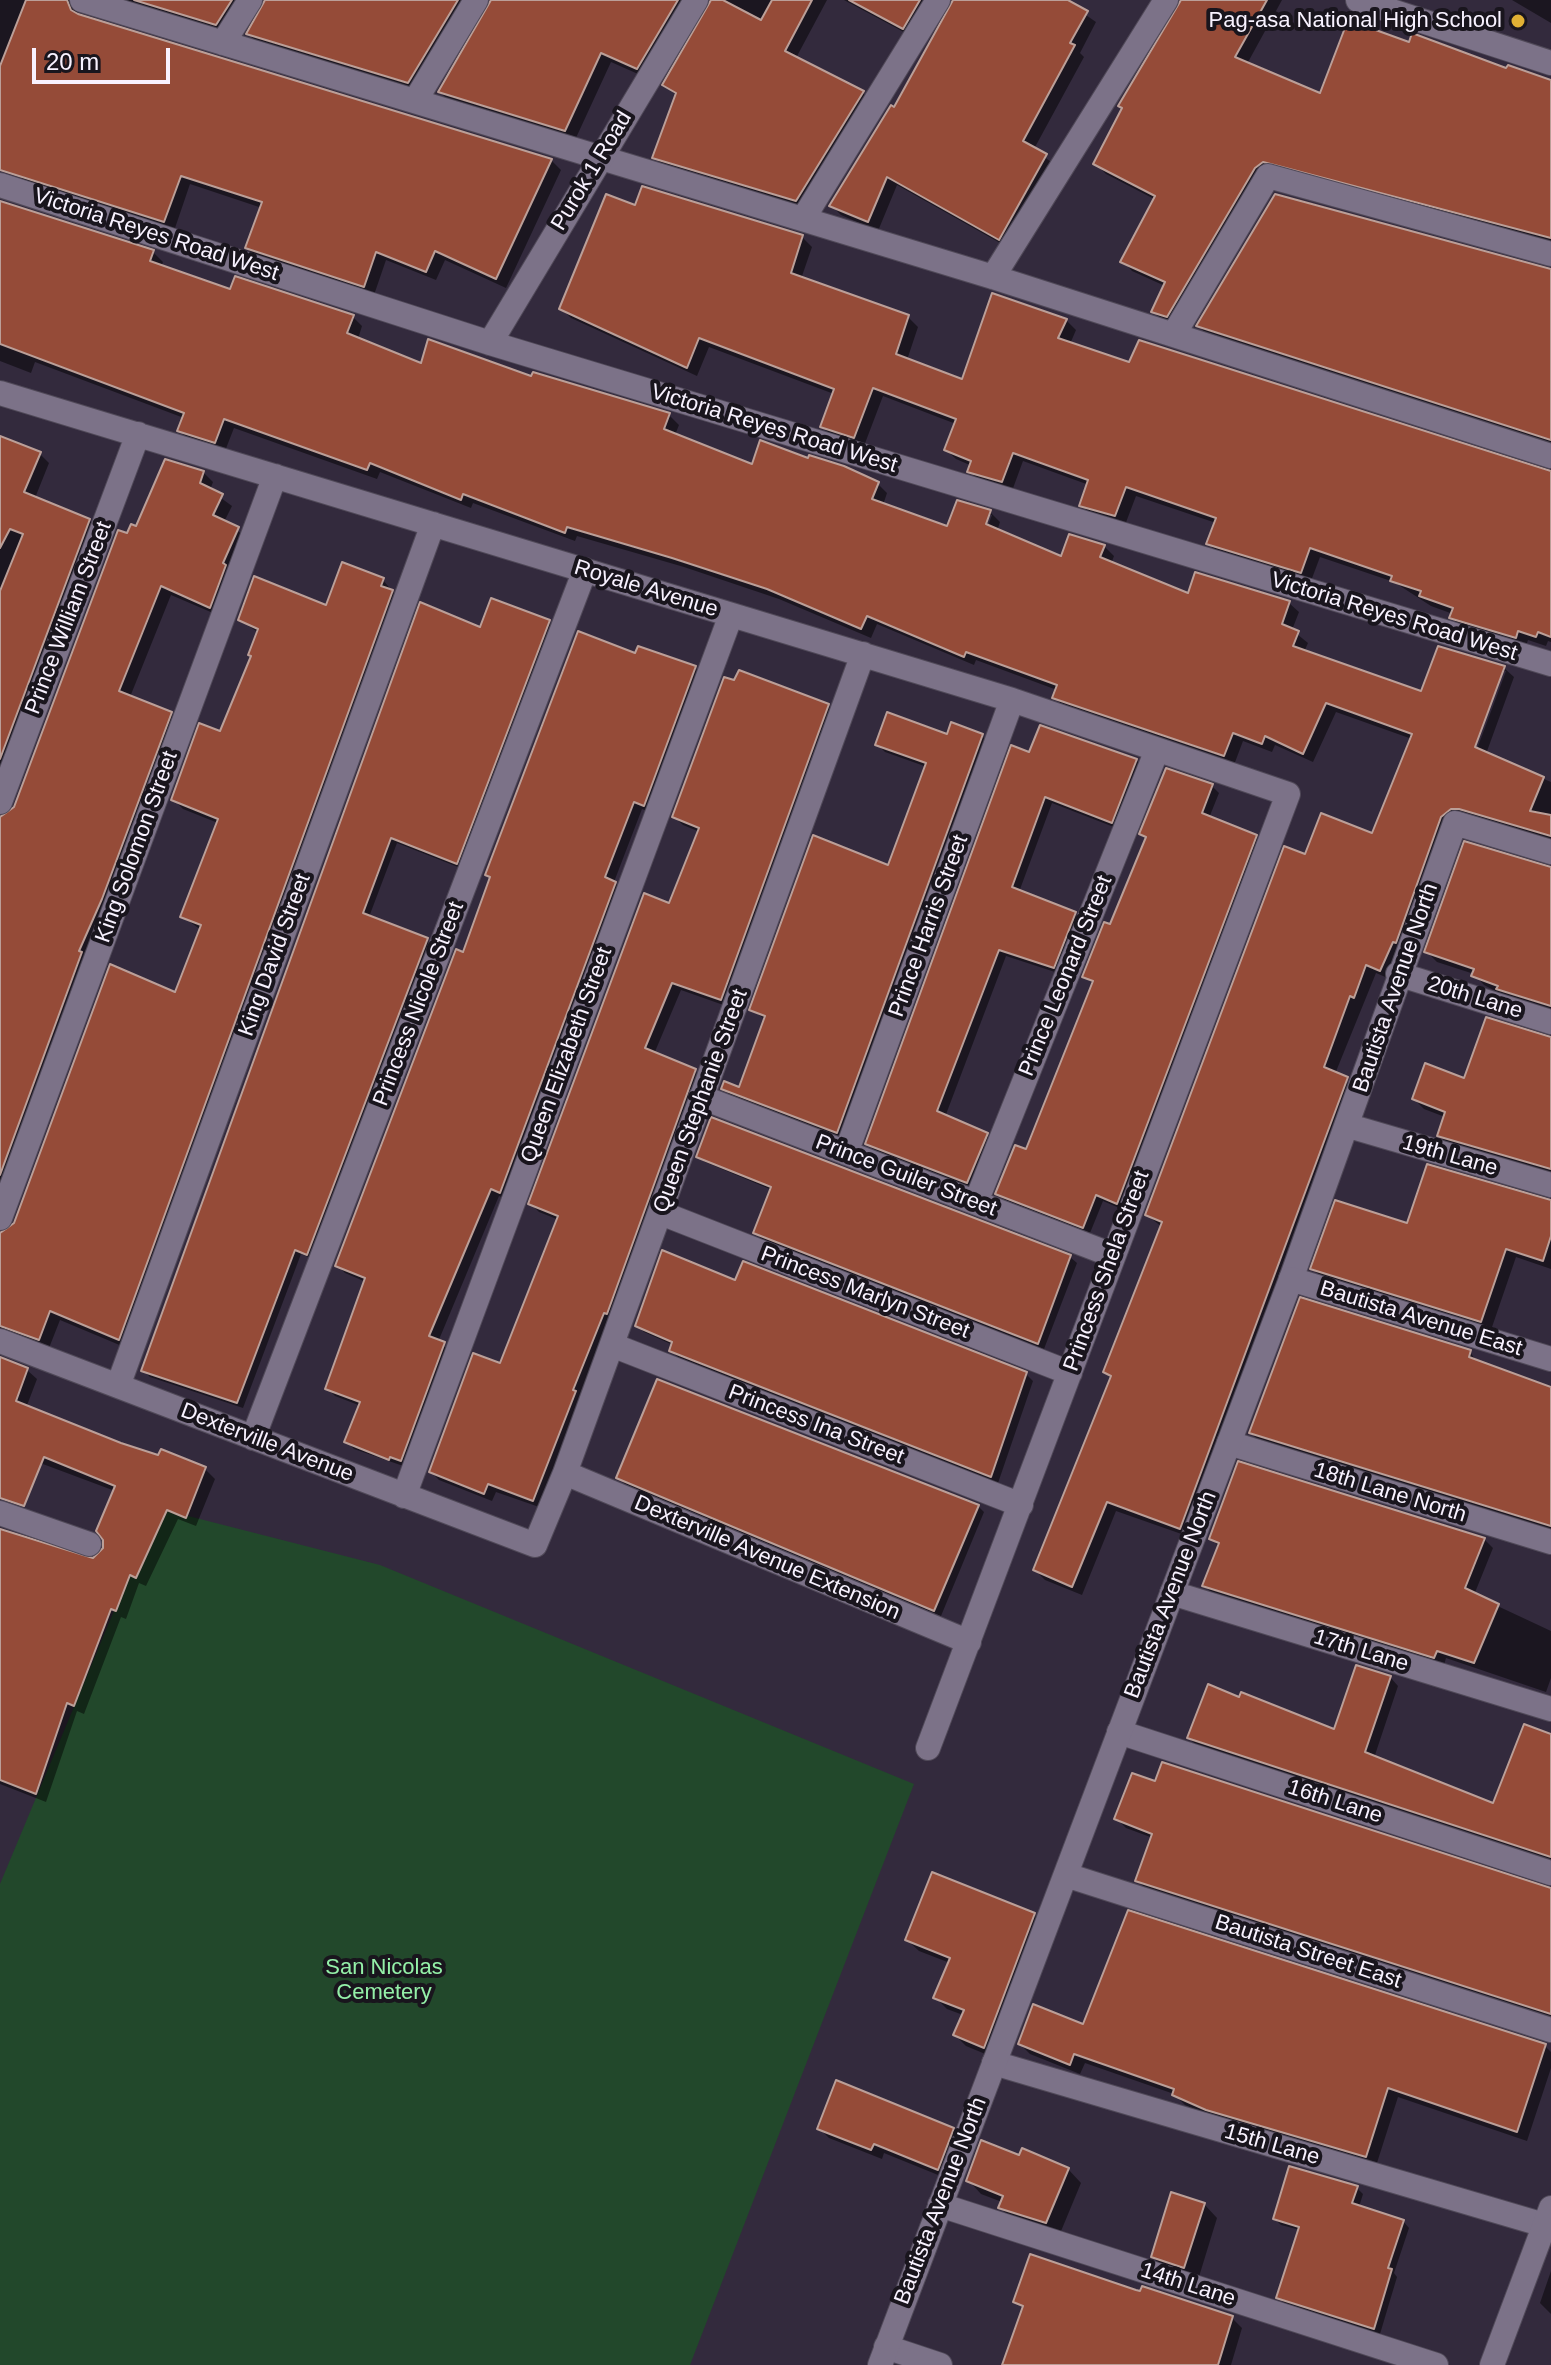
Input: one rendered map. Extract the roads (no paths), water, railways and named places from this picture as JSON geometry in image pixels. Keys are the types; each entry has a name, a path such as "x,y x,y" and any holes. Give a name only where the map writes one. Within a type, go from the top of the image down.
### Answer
{"street":[{"path":"82,0 993,277 1551,456"},
{"path":"223,43 250,0"},
{"path":"415,101 476,0"},
{"name":"Purok 1 Road","path":"490,343 696,0"},
{"path":"803,219 938,0"},
{"path":"993,277 1166,0"},
{"path":"1358,0 1551,63"},
{"path":"1174,334 1268,176 1551,254"},
{"name":"Victoria Reyes Road West","path":"0,185 490,343 1551,664"},
{"name":"Royale Avenue","path":"0,393 1012,700 1288,794"},
{"name":"Prince William Street","path":"0,802 138,434"},
{"name":"King Solomon Street","path":"0,1218 275,476"},
{"name":"King David Street","path":"118,1386 433,524"},
{"name":"Princess Nicole Street","path":"253,1438 585,570"},
{"name":"Queen Elizabeth Street","path":"404,1496 731,615"},
{"name":"Queen Stephanie Street","path":"535,1545 565,1473 661,1213 863,654"},
{"name":"Prince Harris Street","path":"846,1153 1012,700"},
{"name":"Prince Leonard Street","path":"976,1202 1157,750"},
{"name":"Princess Shela Street","path":"928,1748 1288,794"},
{"name":"Bautista Avenue North","path":"883,2356 1349,1126 1398,974 1455,823 1551,852"},
{"name":"20th Lane","path":"1398,974 1551,1022"},
{"name":"Prince Guiler Street","path":"701,1097 1112,1255"},
{"name":"19th Lane","path":"1349,1126 1551,1185"},
{"name":"Princess Marlyn Street","path":"661,1213 1070,1373"},
{"name":"Bautista Avenue East","path":"1291,1279 1551,1359"},
{"name":"Dexterville Avenue","path":"0,1341 535,1545"},
{"name":"Princess Ina Street","path":"612,1345 1021,1505"},
{"name":"18th Lane North","path":"1229,1443 1551,1542"},
{"name":"Dexterville Avenue Extension","path":"565,1473 969,1642"},
{"path":"0,1513 89,1544"},
{"name":"17th Lane","path":"1172,1593 1551,1709"},
{"name":"16th Lane","path":"1119,1732 1551,1873"},
{"name":"Bautista Street East","path":"1066,1875 1551,2030"},
{"name":"15th Lane","path":"994,2063 1549,2220"},
{"name":"14th Lane","path":"940,2205 1436,2365"},
{"path":"1492,2365 1549,2220"},
{"path":"883,2356 940,2365"}],"place":[{"name":"Pag-asa National High School","path":"1518,21"}],"park label":[{"name":"San Nicolas Cemetery","path":"384,1980"}]}
